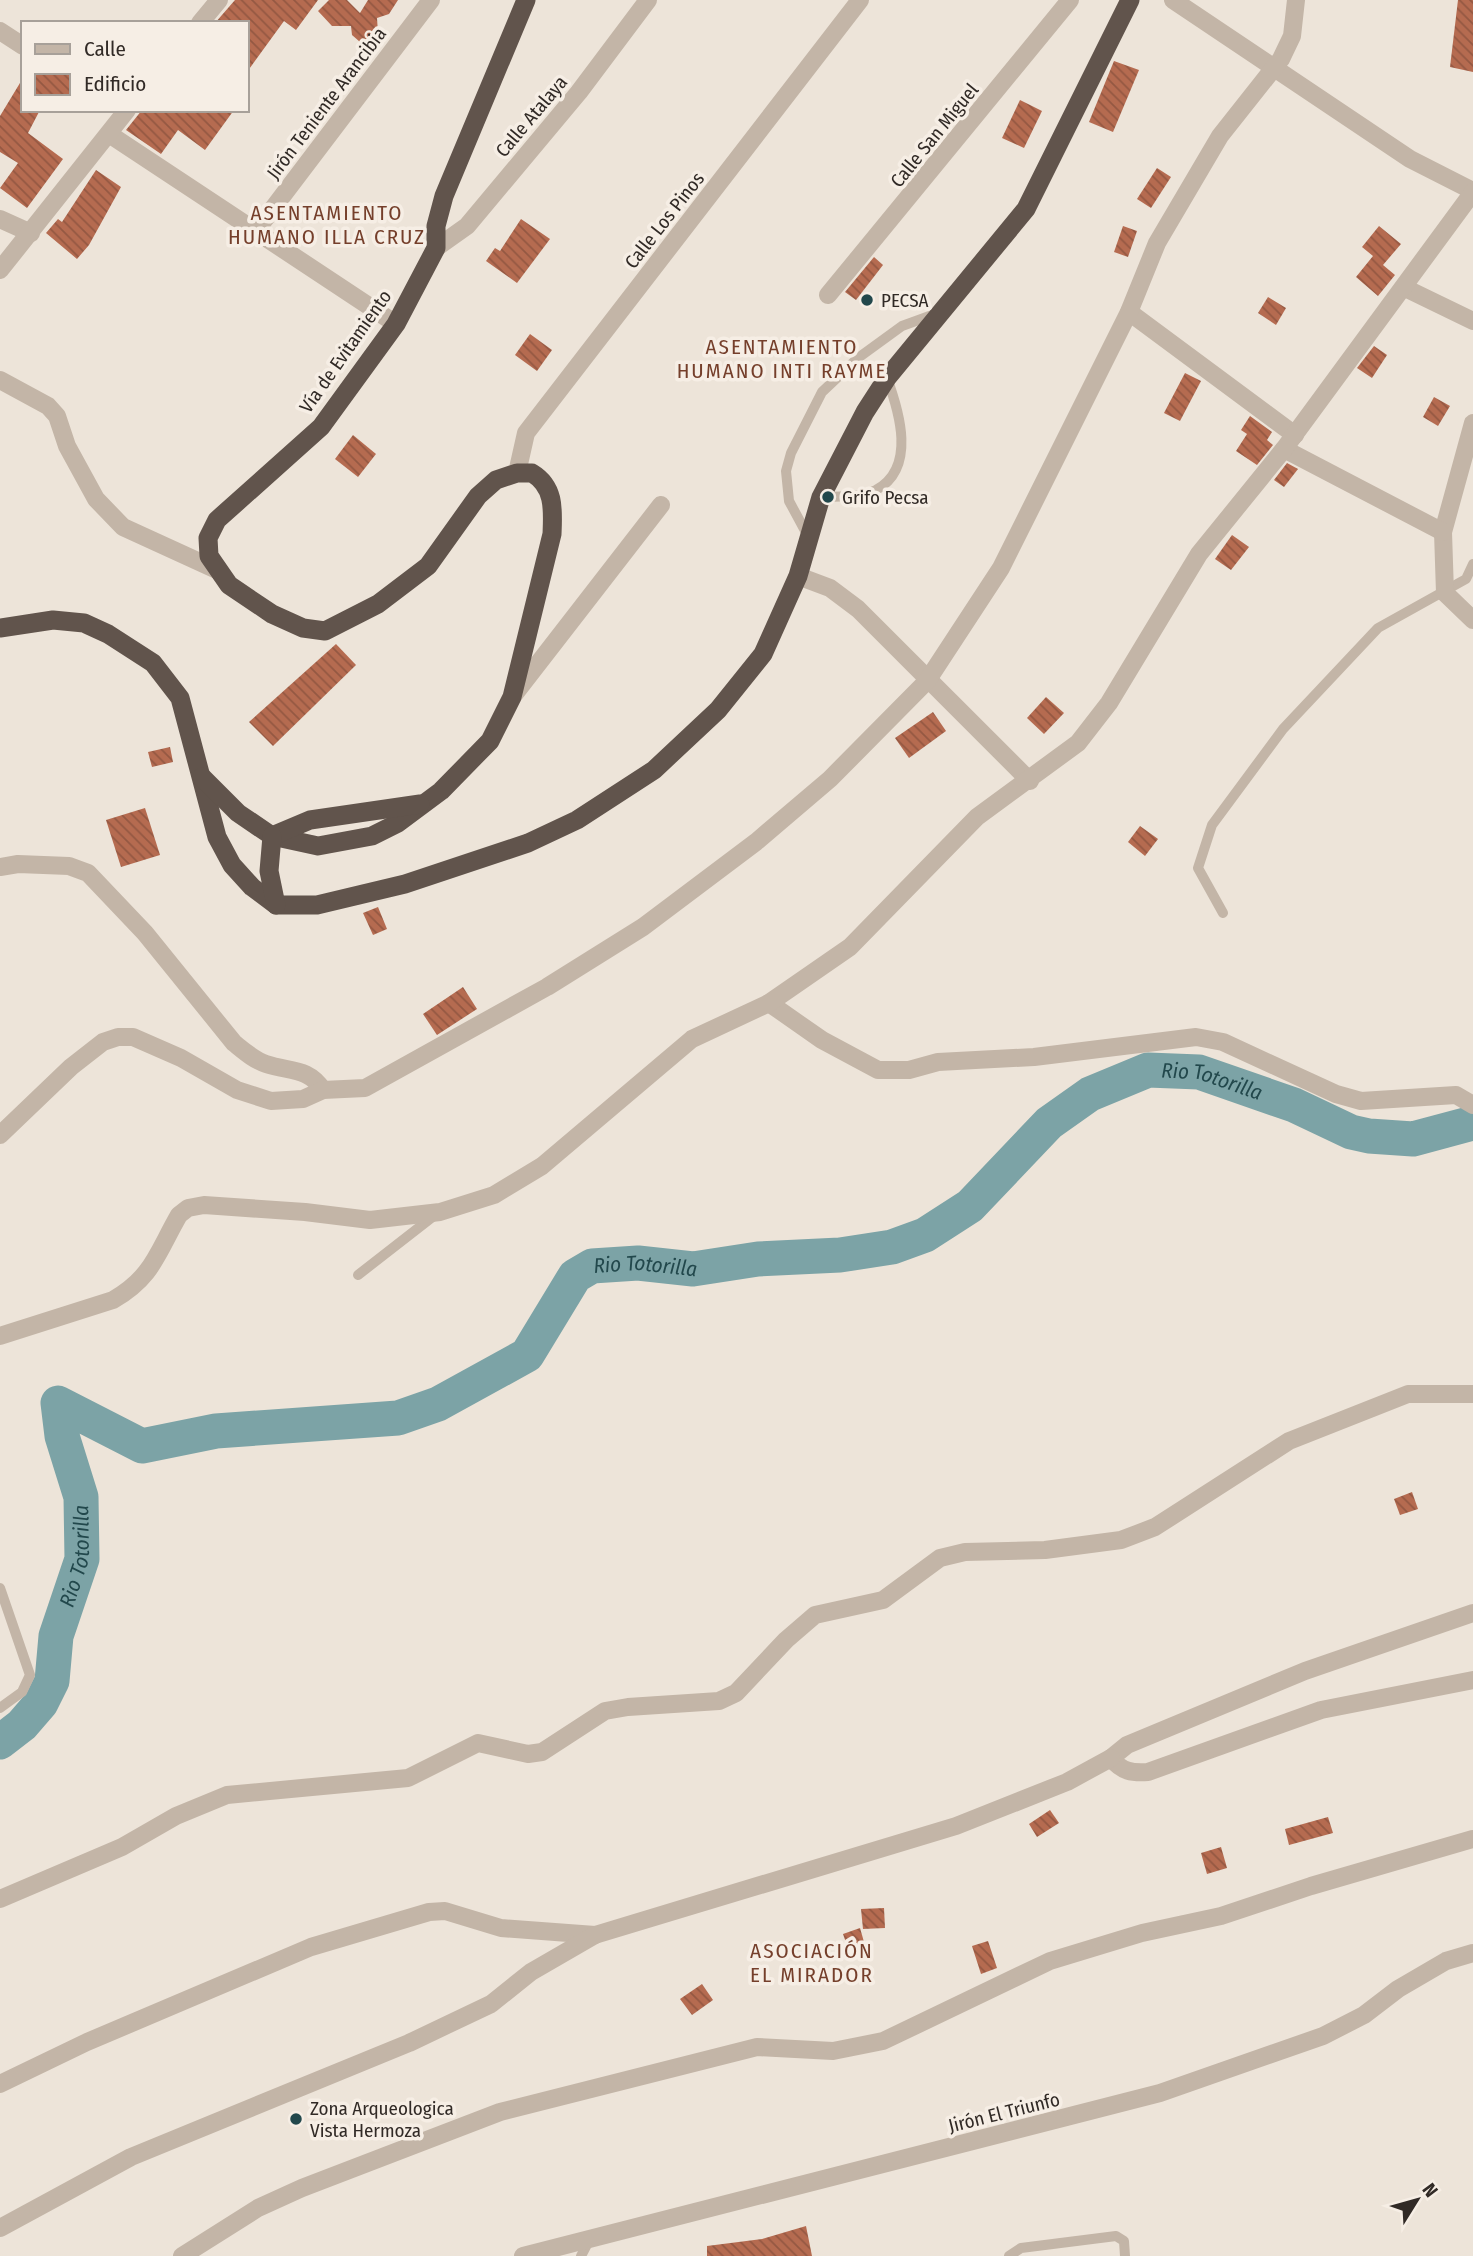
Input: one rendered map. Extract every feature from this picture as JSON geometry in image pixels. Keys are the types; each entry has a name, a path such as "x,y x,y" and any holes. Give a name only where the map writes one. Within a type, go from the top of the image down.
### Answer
{"highway":[{"name":"Vía de Evitamiento","path":"217,570 209,556 208,538 217,520 321,427 396,324 436,248 436,226 444,196 526,0"},
{"path":"0,628 53,620 84,623 108,634 153,663 180,698 217,837 232,865 252,887 276,905 317,905 405,884 528,843 576,820 654,770 718,710 762,654 798,576 821,497 864,412 887,378 1026,209 1130,0"},
{"path":"201,776 238,813 272,836 318,846 372,836 398,823 441,791 490,741 512,697 538,602 552,534 553,510 548,489 542,479 532,473 517,473 496,480 478,496 428,566 378,604 325,631 303,628 272,614 229,585 217,570"},
{"path":"272,836 310,820 424,803"},
{"path":"272,836 269,870 276,905"}],"street":[{"path":"195,0 209,11"},
{"name":"Jirón Teniente Arancibia","path":"255,232 431,0"},
{"name":"Calle Atalaya","path":"436,248 467,226 579,92 648,0"},
{"name":"Calle Los Pinos","path":"517,473 526,433 860,0"},
{"name":"Calle San Miguel","path":"828,295 1070,0"},
{"path":"0,1336 113,1300 129,1291 144,1278 179,1215 188,1208 204,1205 305,1212 370,1220 440,1212 494,1195 542,1166 692,1038 769,1003 850,947 977,817 1030,781 1078,743 1109,703 1199,554 1289,442 1358,345 1405,288 1473,192 1410,159 1276,66 1173,0"},
{"path":"0,1135 71,1067 103,1042 118,1037 133,1037 181,1058 237,1090 271,1101 303,1099 323,1090 365,1088 547,987 643,927 756,842 830,779 927,681 1001,568 1129,312 1157,243 1220,135 1276,66 1292,36 1296,0"},
{"path":"0,31 21,45"},
{"path":"0,270 109,134 123,112"},
{"path":"109,134 396,324"},
{"path":"0,219 31,233"},
{"path":"1405,288 1473,321"},
{"path":"1129,312 1289,442 1443,532"},
{"path":"4,387 48,406 57,416 68,446 96,499 123,527 217,570"},
{"path":"1473,423 1443,532 1445,593 1473,620"},
{"path":"512,697 661,505"},
{"path":"798,576 830,588 858,609 927,681 1030,781"},
{"path":"0,867 18,864 69,866 88,873 145,933 234,1043 251,1057 267,1064 300,1070 316,1080 323,1090"},
{"path":"769,1003 822,1040 878,1070 909,1070 938,1062 1024,1058 1196,1037 1223,1042 1336,1094 1361,1101 1455,1095 1473,1105"},
{"path":"0,1899 122,1847 176,1816 228,1795 408,1778 478,1743 528,1754 541,1752 605,1711 719,1701 736,1693 786,1640 815,1615 883,1600 940,1559 965,1552 1045,1550 1121,1540 1155,1527 1289,1441 1408,1394 1473,1394"},
{"path":"0,2228 131,2157 409,2043 491,2004 531,1972 596,1935 956,1826 1067,1782 1111,1758 1127,1745 1305,1671 1473,1613"},
{"path":"1111,1758 1117,1766 1131,1773 1148,1772 1321,1710 1473,1680"},
{"path":"182,2256 258,2208 302,2188 500,2112 757,2047 833,2051 883,2041 1050,1961 1142,1933 1221,1916 1311,1886 1473,1839"},
{"path":"0,2084 87,2042 311,1947 429,1912 445,1911 501,1928 596,1935"},
{"name":"Jirón El Triunfo","path":"523,2256 1160,2094 1324,2036 1364,2015 1398,1989 1446,1961 1473,1953"}],"lane":[{"path":"809,538 789,501 786,471 791,453 822,392 858,358 902,326 943,311"},
{"path":"821,497 856,496 878,489 896,468 902,443 899,411 887,378"},
{"path":"1223,914 1198,868 1212,825 1283,729 1378,628 1466,579 1473,564"},
{"path":"358,1275 440,1212"},
{"path":"0,1588 30,1675 22,1692 0,1709"},
{"path":"1009,2256 1021,2248 1116,2236 1124,2241 1125,2256"},
{"path":"581,2256 590,2239"}],"building":[{"path":"235,0 318,0 296,30 284,21 248,71 248,21 217,21"},
{"path":"329,0 347,0 360,13 368,0 398,0 389,14 377,18 378,33 371,41 360,42 352,35 351,26 332,26 318,11"},
{"path":"1458,0 1473,0 1473,72 1450,67"},
{"path":"1114,61 1139,70 1113,132 1089,122"},
{"path":"21,81 21,112 39,112 28,133 63,159 27,208 0,188 18,163 0,152 0,116"},
{"path":"1020,100 1042,111 1024,148 1002,138"},
{"path":"140,112 233,112 205,150 178,130 161,154 126,130"},
{"path":"1157,168 1171,177 1151,208 1137,199"},
{"path":"96,170 121,187 89,245 77,259 46,233 58,219 62,222"},
{"path":"521,219 550,239 517,283 486,261 495,248 500,251"},
{"path":"1123,226 1137,231 1128,257 1114,252"},
{"path":"1379,226 1401,244 1383,265 1395,275 1378,296 1356,277 1373,256 1362,247"},
{"path":"874,257 883,265 856,300 845,292"},
{"path":"1268,297 1286,308 1276,325 1258,313"},
{"path":"530,334 552,350 537,371 515,355"},
{"path":"1374,346 1387,355 1372,378 1357,368"},
{"path":"1185,373 1201,381 1180,421 1164,413"},
{"path":"1434,397 1450,406 1438,426 1423,417"},
{"path":"1250,416 1272,432 1267,440 1273,445 1257,465 1236,451 1247,434 1241,430"},
{"path":"353,435 376,454 358,477 335,459"},
{"path":"1287,463 1298,469 1284,487 1274,480"},
{"path":"1232,535 1249,547 1231,570 1215,559"},
{"path":"336,644 356,665 273,746 249,722"},
{"path":"1046,697 1064,713 1044,734 1027,718"},
{"path":"933,712 946,731 909,758 895,738"},
{"path":"170,747 173,762 152,767 148,752"},
{"path":"145,808 160,855 121,867 106,820"},
{"path":"1140,826 1158,839 1145,856 1128,842"},
{"path":"378,907 387,929 373,935 363,913"},
{"path":"463,987 477,1009 437,1035 423,1014"},
{"path":"1412,1492 1418,1509 1400,1515 1394,1499"},
{"path":"1050,1810 1059,1823 1037,1837 1029,1824"},
{"path":"1328,1817 1333,1833 1289,1845 1285,1829"},
{"path":"1221,1847 1227,1868 1207,1874 1201,1853"},
{"path":"884,1908 885,1928 863,1929 861,1909"},
{"path":"860,1928 866,1949 850,1954 843,1934"},
{"path":"988,1941 997,1968 981,1974 972,1946"},
{"path":"702,1984 713,2000 692,2015 680,1999"},
{"path":"806,2226 812,2256 707,2256 707,2246 762,2239"}],"waterway":[{"name":"Rio Totorilla","path":"0,1742 22,1725 41,1703 52,1681 56,1636 82,1559 81,1497 62,1436 58,1403 142,1446 216,1431 398,1418 438,1404 527,1355 575,1276 592,1266 638,1263 693,1269 758,1259 840,1255 892,1247 925,1235 970,1206 1049,1123 1090,1094 1148,1070 1199,1072 1294,1105 1351,1132 1369,1136 1413,1139 1473,1123"}],"place":[{"name":"PECSA","path":"867,300"},
{"name":"Grifo Pecsa","path":"828,497"},
{"name":"Zona Arqueologica Vista Hermoza","path":"296,2119"}],"district":[{"name":"ASENTAMIENTO HUMANO ILLA CRUZ","path":"327,225"},
{"name":"ASENTAMIENTO HUMANO INTI RAYME","path":"782,359"},
{"name":"ASOCIACIÓN EL MIRADOR","path":"812,1963"}]}
